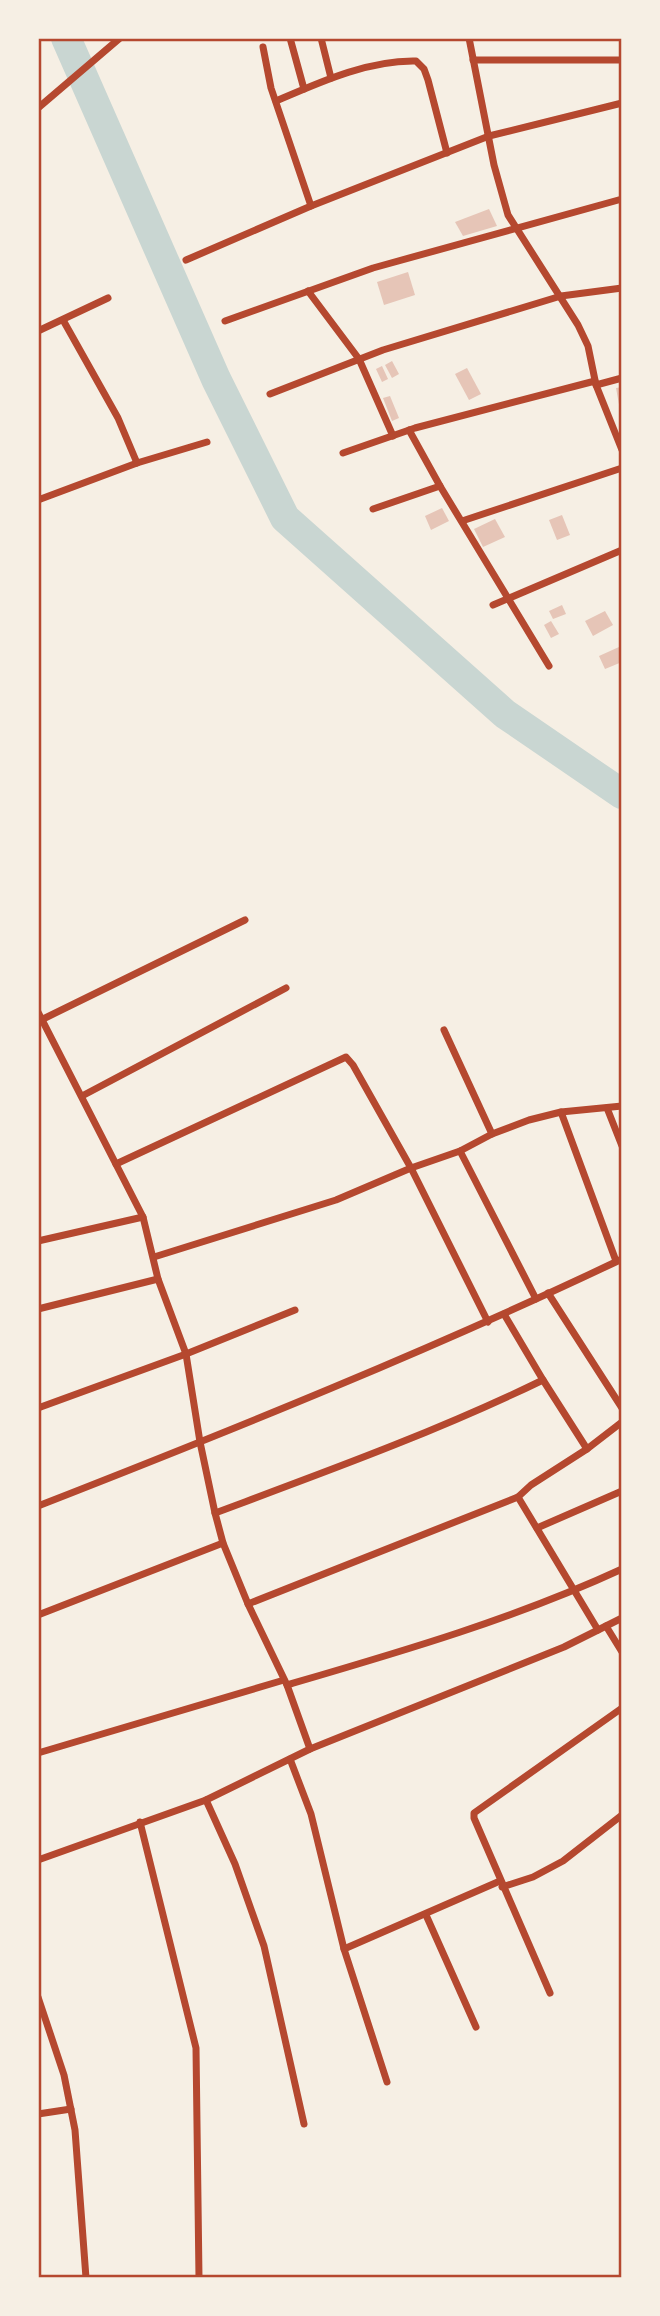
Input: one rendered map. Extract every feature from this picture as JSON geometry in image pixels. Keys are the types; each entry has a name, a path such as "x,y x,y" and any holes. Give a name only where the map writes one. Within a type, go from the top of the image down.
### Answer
{"street":[{"path":"38,108 120,38"},
{"path":"290,38 304,89"},
{"path":"321,38 331,78"},
{"path":"469,38 508,215 561,296 587,346 595,383 620,440 621,450"},
{"path":"263,47 271,88 311,206"},
{"path":"473,60 621,60"},
{"path":"276,101 342,74 400,61 416,61 424,69 428,80 447,153"},
{"path":"186,260 311,206 489,136 621,103"},
{"path":"225,321 373,268 621,199"},
{"path":"270,394 359,359 561,296 621,288"},
{"path":"309,291 359,359 393,436"},
{"path":"38,331 108,298"},
{"path":"63,320 118,418 138,463"},
{"path":"343,453 408,430 621,378"},
{"path":"408,430 549,666"},
{"path":"38,500 138,463 207,442"},
{"path":"462,521 621,468"},
{"path":"373,509 440,486"},
{"path":"493,606 621,550"},
{"path":"245,920 40,1018 143,1217 158,1279 186,1354 200,1442 223,1543 248,1604 286,1683 310,1749"},
{"path":"82,1096 286,988"},
{"path":"444,1030 492,1134"},
{"path":"116,1164 346,1057 354,1065 411,1168 488,1322"},
{"path":"153,1257 336,1200 411,1168 460,1151 492,1134 529,1120 561,1112 621,1106"},
{"path":"607,1108 621,1146"},
{"path":"38,1506 488,1322 619,1260 561,1112"},
{"path":"460,1151 536,1299"},
{"path":"38,1241 143,1217"},
{"path":"38,1309 158,1279"},
{"path":"548,1293 621,1408"},
{"path":"38,1408 186,1354 295,1310"},
{"path":"504,1314 587,1449"},
{"path":"215,1513 390,1447 488,1407 543,1380"},
{"path":"248,1604 518,1497 621,1422"},
{"path":"537,1528 621,1491"},
{"path":"518,1497 598,1630"},
{"path":"38,1615 223,1543"},
{"path":"38,1753 427,1644 574,1592 621,1569"},
{"path":"38,1860 206,1800 310,1749 564,1647 621,1618"},
{"path":"606,1626 621,1652"},
{"path":"550,1993 474,1818 476,1809 621,1708"},
{"path":"290,1759 311,1814 344,1949 387,2082"},
{"path":"206,1800 235,1864 264,1946 304,2124"},
{"path":"344,1949 501,1884 534,1877 563,1861 621,1815"},
{"path":"140,1822 196,2048 199,2277"},
{"path":"426,1915 476,2027"},
{"path":"38,1997 64,2075 75,2130 86,2277"},
{"path":"38,2114 71,2109"}],"building":[{"path":"489,209 497,226 463,236 455,222"},
{"path":"408,272 415,295 384,305 377,282"},
{"path":"392,361 399,374 392,378 385,365"},
{"path":"382,366 388,379 382,382 376,369"},
{"path":"467,368 481,394 469,400 455,374"},
{"path":"622,387 622,410 620,410 616,388"},
{"path":"390,396 399,418 392,421 383,398"},
{"path":"442,508 449,521 431,530 425,516"},
{"path":"562,515 570,535 557,540 549,520"},
{"path":"495,519 505,537 483,547 474,529"},
{"path":"562,605 566,614 553,619 549,611"},
{"path":"605,611 613,625 593,636 585,621"},
{"path":"551,621 559,634 551,638 544,625"},
{"path":"619,647 622,662 605,669 599,656"}],"waterway":[{"path":"66,38 216,379 285,518 505,714 622,794"}]}
